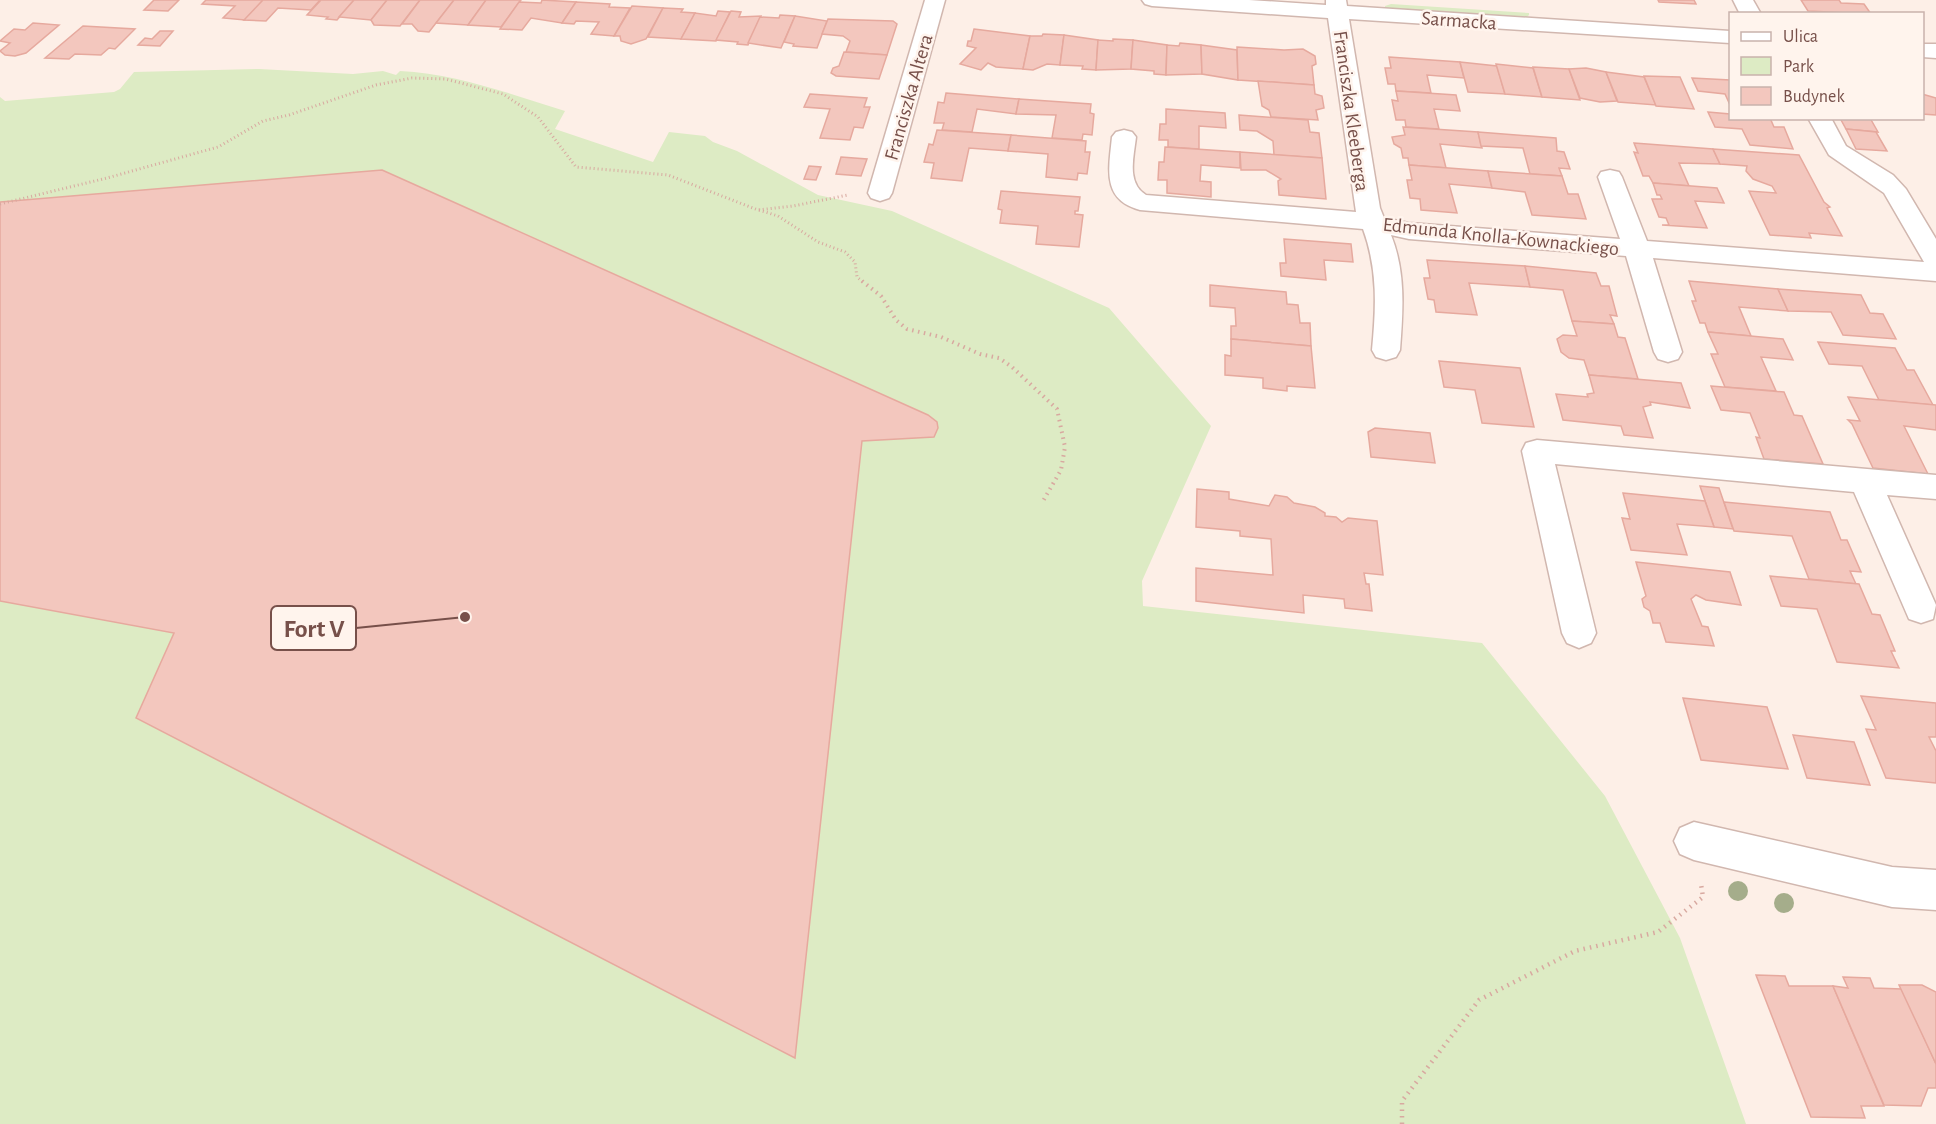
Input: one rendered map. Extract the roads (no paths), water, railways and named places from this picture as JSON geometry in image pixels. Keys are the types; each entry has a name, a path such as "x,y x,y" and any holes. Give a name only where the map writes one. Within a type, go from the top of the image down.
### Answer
{"street":[{"name":"Franciszka Altera","path":"881,190 935,0"},
{"name":"Sarmacka","path":"1152,0 1337,6 1729,37"},
{"name":"Franciszka Kleeberga","path":"1337,6 1366,208 1382,246 1390,298 1386,350"},
{"path":"1820,120 1837,150 1894,189 1936,261"},
{"name":"Edmunda Knolla-Kownackiego","path":"1124,137 1122,188 1128,197 1140,202 1352,219 1409,231 1936,272"},
{"path":"1610,177 1637,249 1668,352"},
{"path":"1579,633 1538,451 1936,487"},
{"path":"1865,481 1921,609"},
{"path":"1694,841 1892,887 1936,890"}],"place":[{"name":"Fort V","path":"465,617"}]}
